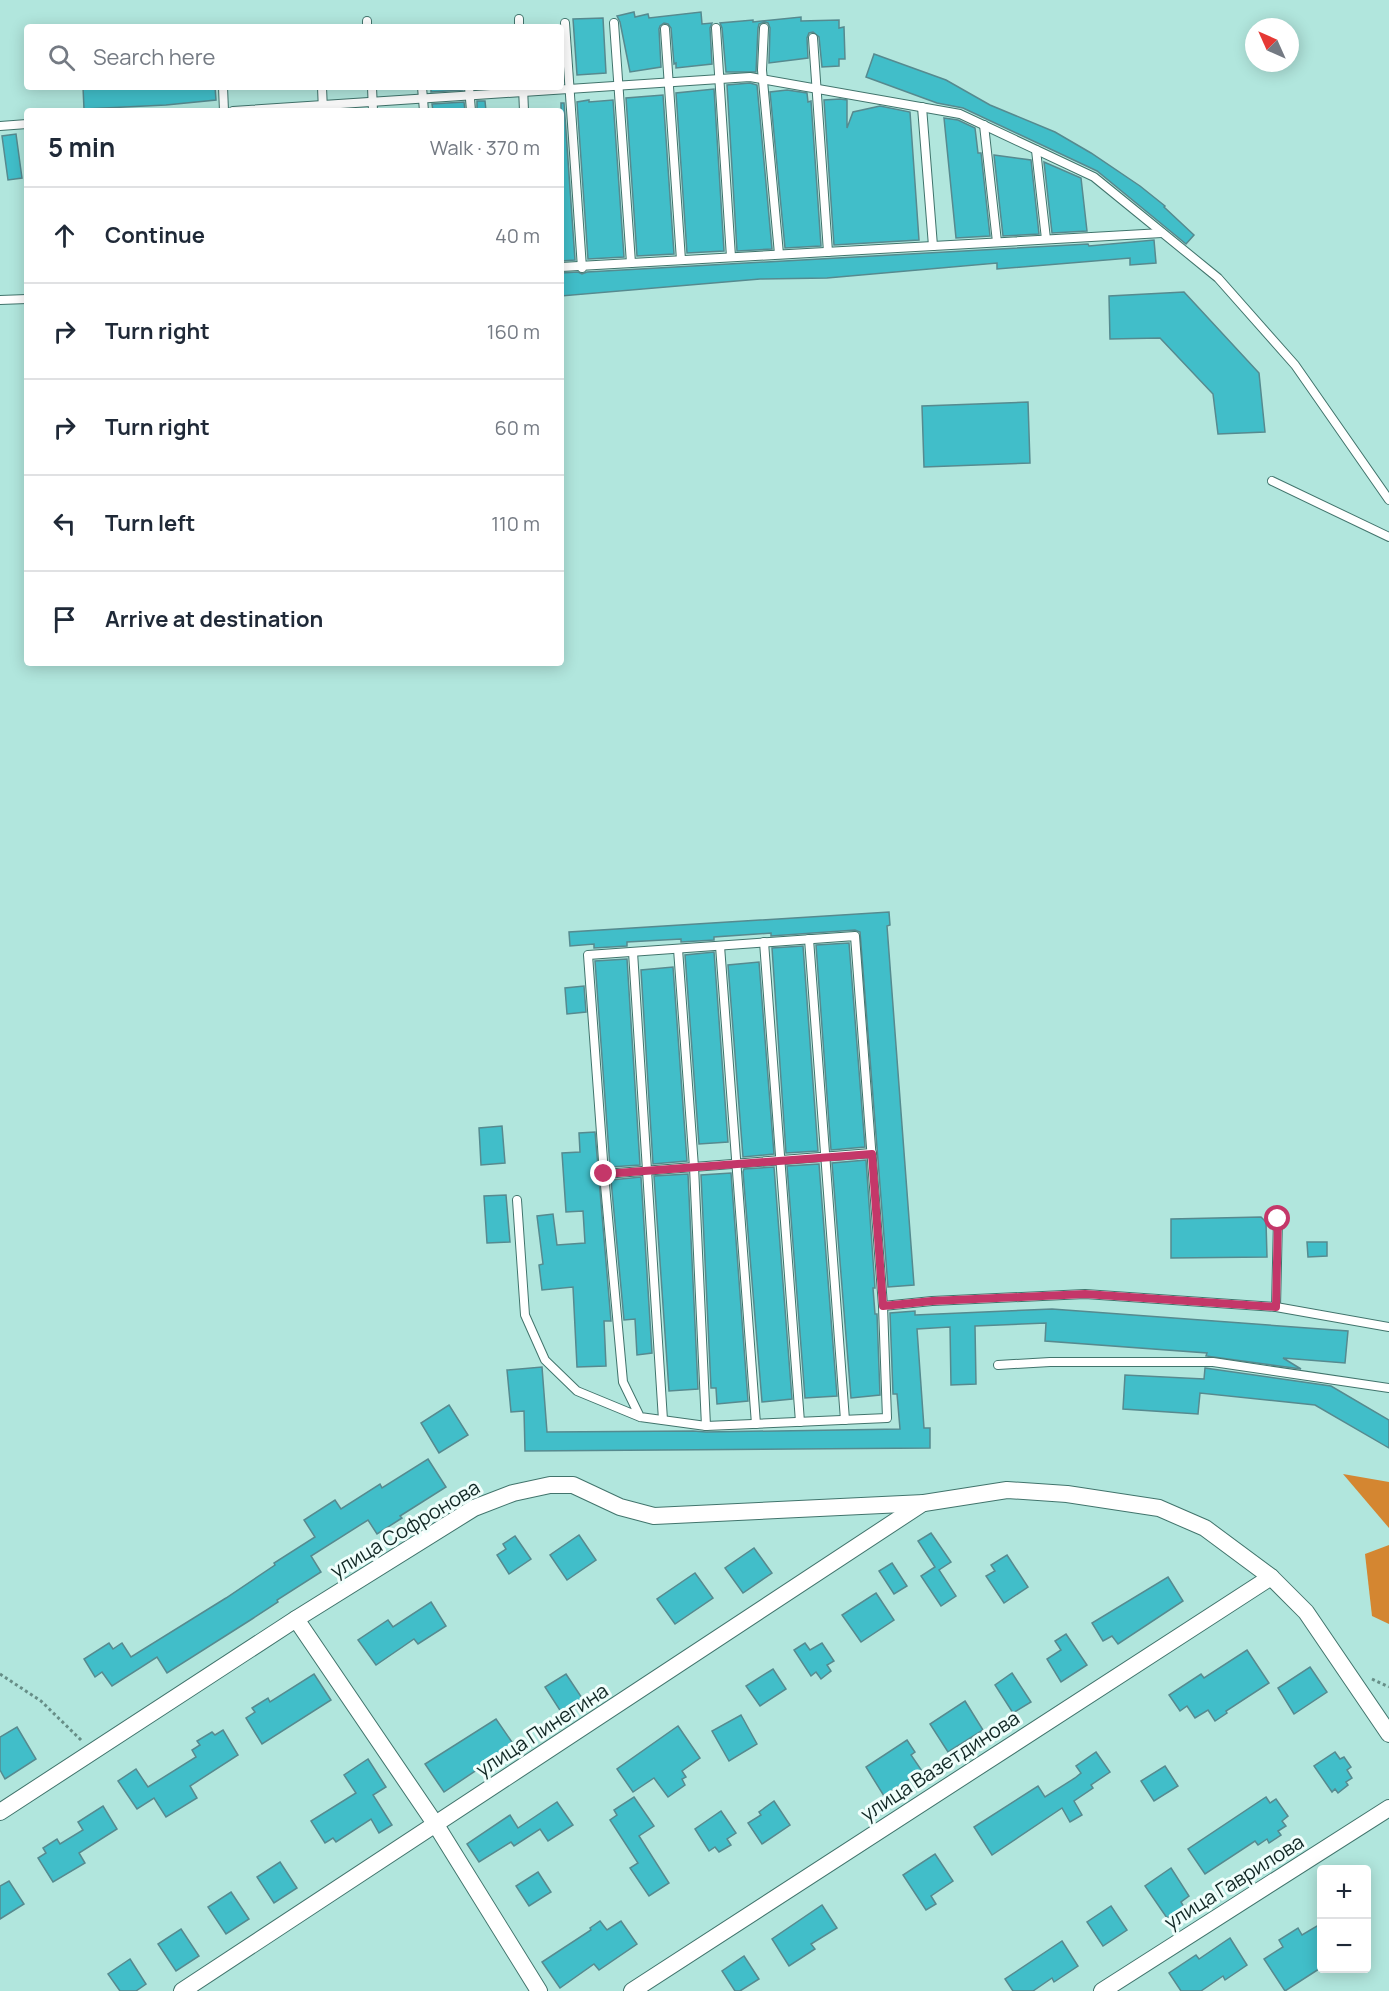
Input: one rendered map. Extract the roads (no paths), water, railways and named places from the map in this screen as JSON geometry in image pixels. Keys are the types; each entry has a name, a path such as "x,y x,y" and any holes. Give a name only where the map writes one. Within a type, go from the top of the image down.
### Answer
{"street":[{"name":"улица Софронова","path":"0,1812 296,1619 474,1508 513,1493 550,1485 573,1485 620,1507 654,1516 924,1503 1006,1490 1066,1494 1159,1508 1205,1528 1271,1577 1306,1612 1389,1734"},
{"name":"улица Пинегина","path":"182,1991 924,1503"},
{"name":"улица Вазетдинова","path":"632,1991 1271,1577"},
{"path":"296,1619 436,1825 539,1991"},
{"name":"улица Гаврилова","path":"1102,1991 1389,1808"}],"lane":[{"path":"614,22 631,263"},
{"path":"565,23 581,267"},
{"path":"716,28 731,257"},
{"path":"764,28 763,79 779,254"},
{"path":"666,29 681,260"},
{"path":"813,38 828,252"},
{"path":"564,88 719,78 763,79 960,114 1094,177 1218,278 1295,365 1389,500"},
{"path":"223,90 224,108"},
{"path":"322,90 323,108 373,107 470,91 496,90"},
{"path":"372,90 373,107"},
{"path":"422,90 424,108"},
{"path":"523,90 524,108"},
{"path":"470,91 471,108"},
{"path":"922,107 933,246"},
{"path":"0,126 24,124"},
{"path":"984,125 997,242"},
{"path":"1036,150 1046,239"},
{"path":"564,267 1162,233"},
{"path":"0,300 24,299"},
{"path":"1272,481 1389,537"},
{"path":"517,1200 525,1315 545,1360 577,1391 640,1417 706,1426 887,1418 883,1306 855,936 588,955 604,1174 623,1382 640,1417"},
{"path":"809,939 845,1420"},
{"path":"764,942 800,1422"},
{"path":"720,945 756,1424"},
{"path":"678,949 694,1167 706,1426"},
{"path":"633,952 663,1420"},
{"path":"604,1174 872,1154"},
{"path":"1276,1307 1278,1219"},
{"path":"883,1306 932,1301 1085,1294 1276,1307 1389,1327"},
{"path":"998,1365 1050,1362 1213,1362 1389,1388"}]}
